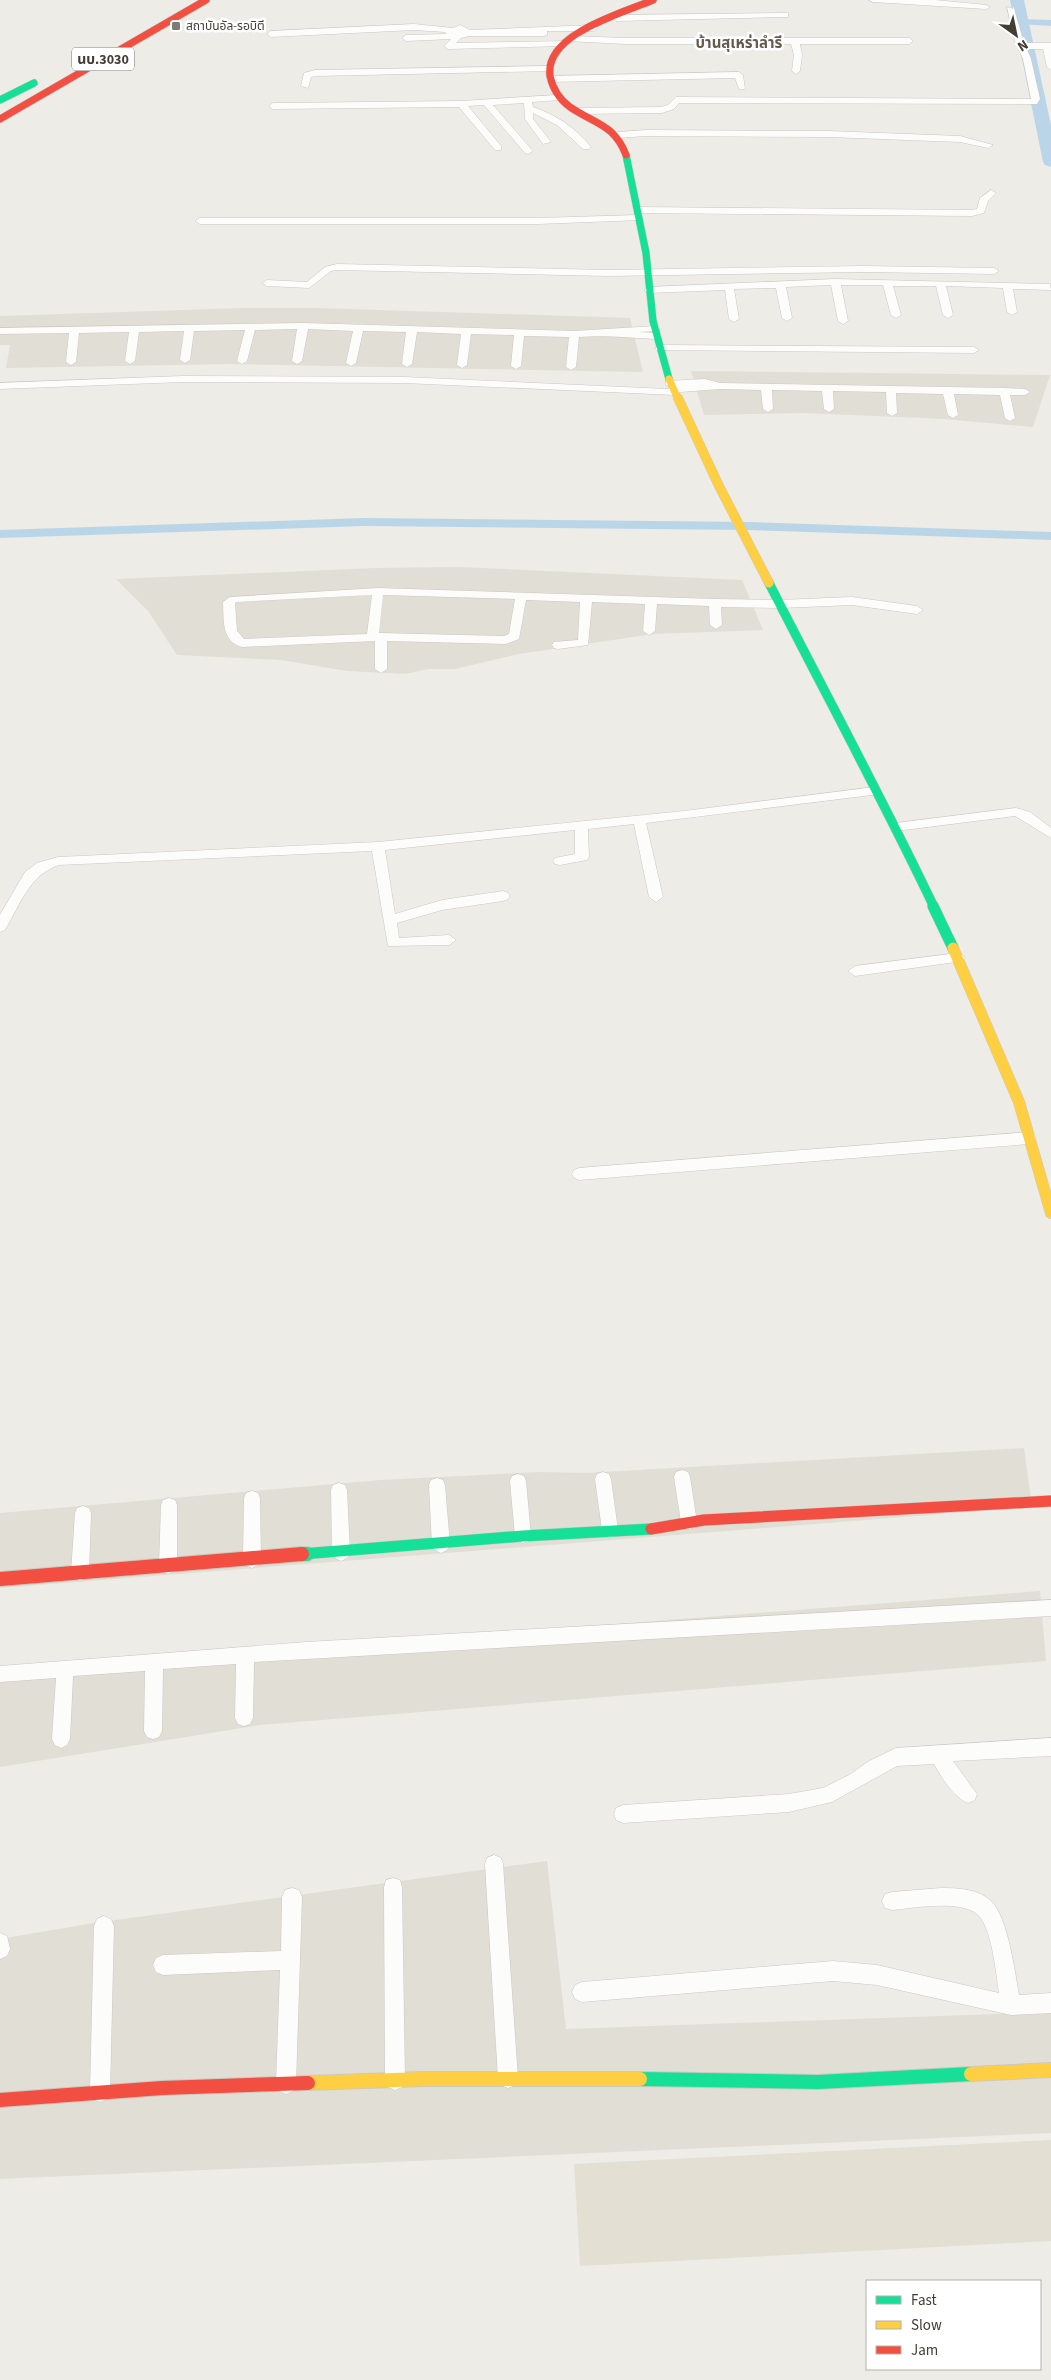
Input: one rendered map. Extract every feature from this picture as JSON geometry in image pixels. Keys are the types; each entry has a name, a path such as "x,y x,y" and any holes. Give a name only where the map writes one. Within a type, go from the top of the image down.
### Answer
{"street":[{"name":"นบ.3030","path":"0,119 189,0"},
{"name":"นบ.3030","path":"0,109 206,0"},
{"path":"653,0 571,39 553,54 549,74 557,98 577,111 606,125 618,135 624,145 639,214 648,290 656,333 673,388 719,486 875,791 896,828 958,958 1020,1102 1051,1213"},
{"path":"873,0 931,2 986,7"},
{"path":"577,111 662,110 671,107 673,102 682,100 1034,102 1036,99 1027,59 1010,9"},
{"path":"616,18 785,15"},
{"path":"271,34 423,27 455,34"},
{"path":"534,32 542,29 594,28"},
{"path":"406,38 468,33 534,32 571,39"},
{"path":"455,34 448,46 571,39 625,41 909,41"},
{"path":"795,40 798,55 796,71"},
{"path":"1022,46 1047,46 1051,67"},
{"path":"66,68 96,59"},
{"path":"0,127 96,59"},
{"path":"305,86 307,75 315,73 739,75 742,87"},
{"path":"698,75 701,88"},
{"path":"0,100 42,79"},
{"path":"273,106 487,103 528,105 557,98"},
{"path":"487,103 528,151"},
{"path":"461,104 498,148"},
{"path":"528,105 529,119 546,142"},
{"path":"528,105 560,121 575,133 586,147"},
{"path":"618,135 646,133 828,134 960,139 988,145"},
{"path":"200,221 538,221 639,214 972,214 981,211 983,200 991,193"},
{"path":"267,283 309,285 328,269 337,267 647,274 854,267 994,271"},
{"path":"648,290 835,282 1050,287"},
{"path":"835,282 843,321"},
{"path":"887,282 896,315"},
{"path":"940,283 948,315"},
{"path":"780,284 787,318"},
{"path":"729,286 734,319"},
{"path":"1008,286 1012,312"},
{"path":"0,331 303,326 574,334 616,330 656,333"},
{"path":"297,361 303,326"},
{"path":"185,360 190,327"},
{"path":"242,361 251,327"},
{"path":"351,364 359,327"},
{"path":"130,361 135,328"},
{"path":"407,364 412,329"},
{"path":"71,362 74,330"},
{"path":"462,365 466,330"},
{"path":"516,366 519,332"},
{"path":"571,367 574,334"},
{"path":"660,348 974,350"},
{"path":"0,386 182,379 404,380 673,388 705,382 720,386 1025,392"},
{"path":"766,387 768,409"},
{"path":"827,388 829,409"},
{"path":"891,389 892,413"},
{"path":"948,390 953,415"},
{"path":"1004,391 1010,418"},
{"path":"521,596 513,639 377,637 242,643 234,640 231,635 229,602 242,598 378,591 521,596 586,599 715,603 780,604 852,601 917,610"},
{"path":"378,591 377,637 381,669"},
{"path":"558,645 584,642 586,599"},
{"path":"649,631 651,601"},
{"path":"715,603 716,625"},
{"path":"0,928 30,876 42,866 58,861 378,846 639,819 875,791"},
{"path":"896,828 1016,812 1026,815 1051,834"},
{"path":"639,819 656,897"},
{"path":"560,861 582,857 581,825"},
{"path":"378,846 393,943 449,940"},
{"path":"389,921 442,904 504,896"},
{"path":"855,971 958,958"},
{"path":"579,1174 1029,1138"},
{"path":"682,1477 689,1522"},
{"path":"603,1479 610,1530"},
{"path":"518,1481 523,1536"},
{"path":"437,1485 441,1544"},
{"path":"339,1490 341,1553"},
{"path":"252,1498 252,1560"},
{"path":"0,1579 341,1553 523,1536 663,1528 714,1519 1051,1501"},
{"path":"168,1566 169,1505"},
{"path":"80,1573 83,1513"},
{"path":"0,1674 245,1655 1051,1608"},
{"path":"244,1718 245,1655"},
{"path":"154,1662 154,1731"},
{"path":"61,1739 65,1669"},
{"path":"623,1814 789,1804 825,1796 896,1757 941,1755 948,1751 991,1752 1051,1747"},
{"path":"941,1755 945,1768 968,1794"},
{"path":"494,1864 508,2078"},
{"path":"394,1887 395,2080"},
{"path":"286,2084 292,1897"},
{"path":"892,1901 947,1897 972,1902 986,1909 991,1918 1002,1955 1011,2005"},
{"path":"100,2092 104,1926"},
{"path":"0,1943 0,1948"},
{"path":"163,1964 290,1960"},
{"path":"582,1992 833,1971 877,1975 1011,2005 1051,2003"},
{"path":"0,2100 100,2092 395,2080 508,2078 818,2082 1051,2070"}],"shaded area":[{"path":"243,308 316,308 630,318 643,372 230,364 6,368 10,345 0,345 0,316"},
{"path":"691,371 1050,375 1033,427 945,419 803,413 704,415"},
{"path":"459,567 742,580 763,630 653,634 519,654 455,669 428,669 405,674 347,671 281,660 177,655 148,611 116,579 375,568"},
{"path":"1024,1448 1032,1507 0,1588 0,1513 380,1480 540,1472 587,1473"},
{"path":"1040,1591 1046,1661 260,1725 0,1767 0,1672"},
{"path":"547,1861 566,2029 1051,2012 1051,2133 0,2179 0,1939 94,1923"},
{"path":"1051,2140 1051,2241 580,2266 574,2164"}],"waterway":[{"path":"1017,0 1051,162"},
{"path":"1022,22 1051,23"},
{"path":"0,534 364,522 748,526 1051,536"}],"traffic: fast":[{"path":"0,100 34,83"},
{"path":"626,155 646,253 653,321 669,379"},
{"path":"769,583 875,791 896,827 953,948"},
{"path":"302,1554 523,1536 651,1529"},
{"path":"640,2079 818,2082 971,2074"}],"traffic: slow":[{"path":"669,379 719,486 769,583"},
{"path":"953,948 1019,1102 1051,1213"},
{"path":"971,2074 1051,2070"},
{"path":"308,2083 423,2079 640,2079"}],"traffic: jam":[{"path":"0,119 206,0"},
{"path":"626,155 620,140 610,130 561,100 553,89 550,74 551,64 557,49 575,35 653,0"},
{"path":"651,1529 704,1520 1051,1501"},
{"path":"0,1579 302,1554"},
{"path":"0,2100 162,2088 308,2083"}],"place":[{"name":"สถาบันอัล-รอบิตี","path":"176,26"}],"district":[{"name":"บ้านสุเหร่าลำรี","path":"739,43"}]}
